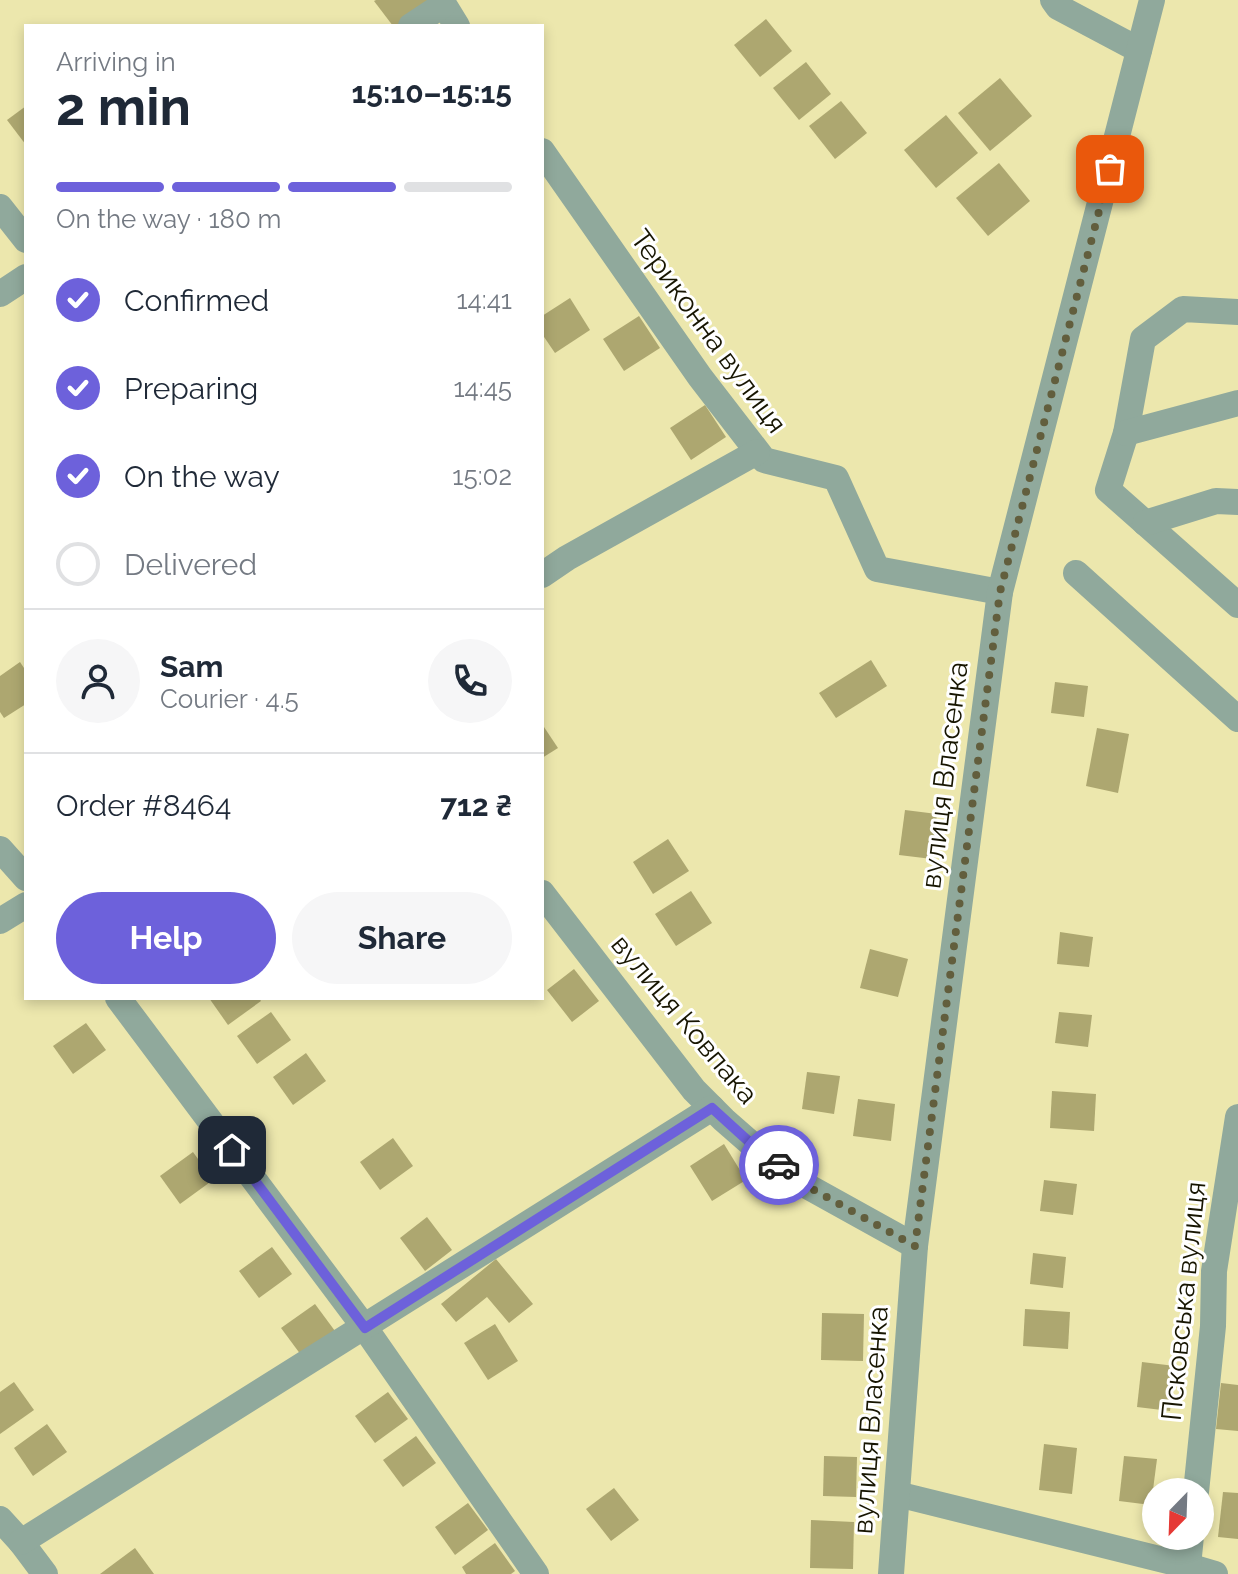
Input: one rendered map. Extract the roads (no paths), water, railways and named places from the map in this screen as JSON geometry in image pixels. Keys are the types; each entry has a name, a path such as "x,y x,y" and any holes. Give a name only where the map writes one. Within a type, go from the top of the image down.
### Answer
{"street":[{"path":"1053,0 1058,7 1139,50"},
{"name":"вулиця Власенка","path":"891,1574 915,1246 1000,592 1152,0"},
{"path":"416,24 447,10"},
{"name":"Териконна вулиця","path":"544,154 700,377 764,460 836,478 877,569 1000,592"},
{"path":"0,207 24,237"},
{"path":"0,294 24,278"},
{"path":"1238,312 1183,309 1143,339 1126,433 1108,490 1238,605"},
{"path":"1126,433 1238,403"},
{"path":"544,574 757,452"},
{"path":"1145,523 1216,501 1238,502"},
{"path":"1076,573 1238,719"},
{"path":"0,849 24,876"},
{"name":"вулиця Ковпака","path":"544,896 694,1090 712,1108 756,1148 805,1185 915,1246"},
{"path":"0,921 24,906"},
{"path":"119,1000 365,1328 536,1574"},
{"path":"21,1542 712,1108"},
{"name":"Псковська вулиця","path":"1197,1478 1213,1326 1214,1271 1238,1117"},
{"path":"897,1494 1215,1574"},
{"path":"0,1519 45,1574"},
{"path":"1188,1566 1190,1550"}]}
